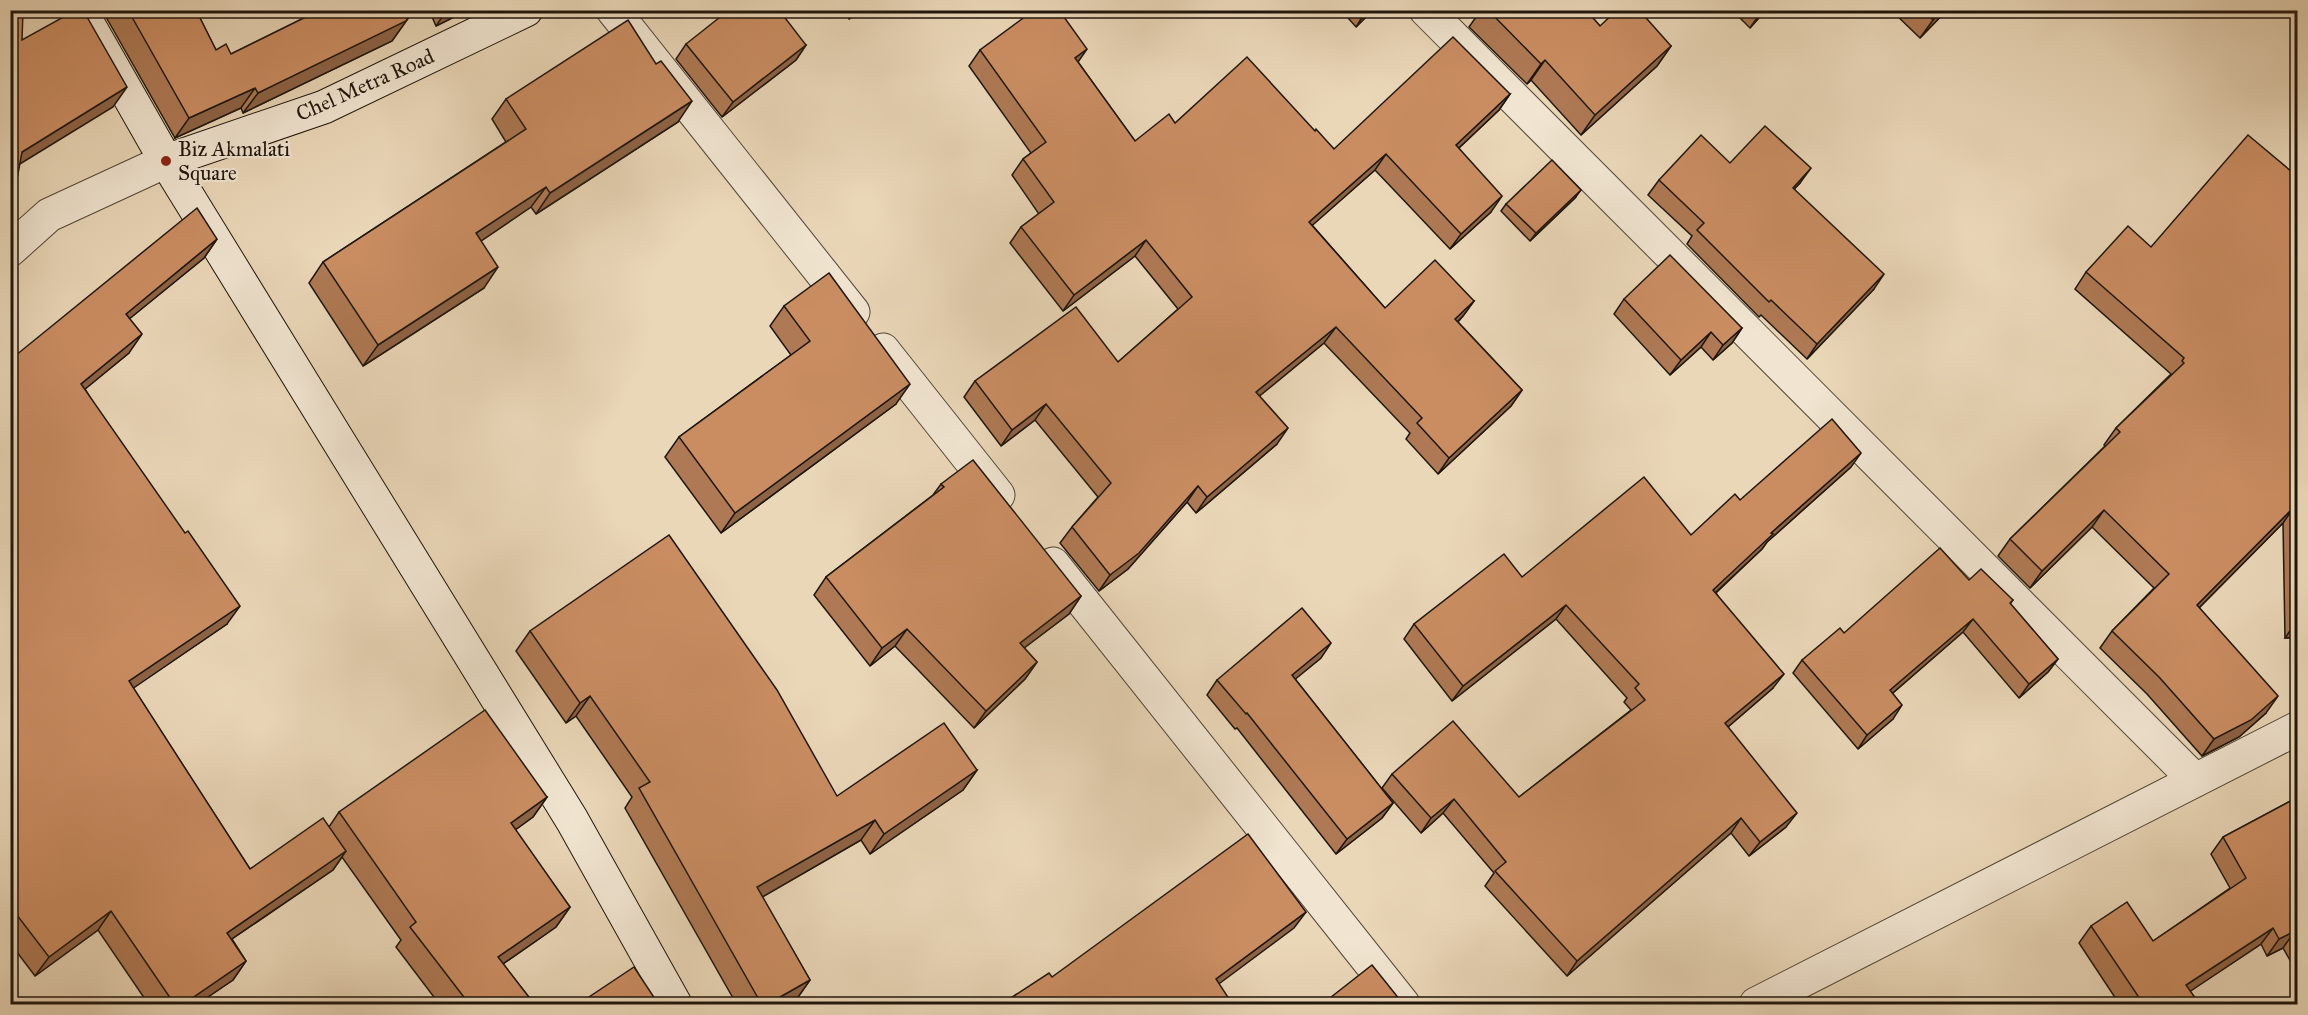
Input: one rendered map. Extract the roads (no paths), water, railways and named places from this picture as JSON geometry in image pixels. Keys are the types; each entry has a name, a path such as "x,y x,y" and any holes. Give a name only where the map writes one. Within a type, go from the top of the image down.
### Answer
{"street":[{"path":"80,10 166,161 572,820 675,1005"},
{"name":"Chel Metra Road","path":"10,249 48,216 166,161 324,107 526,10"},
{"path":"613,10 1016,517"},
{"path":"1426,10 2195,780"},
{"path":"1038,545 1403,1005"},
{"path":"1756,1005 2298,728"}],"place":[{"name":"Biz Akmalati Square","path":"166,161"}]}
